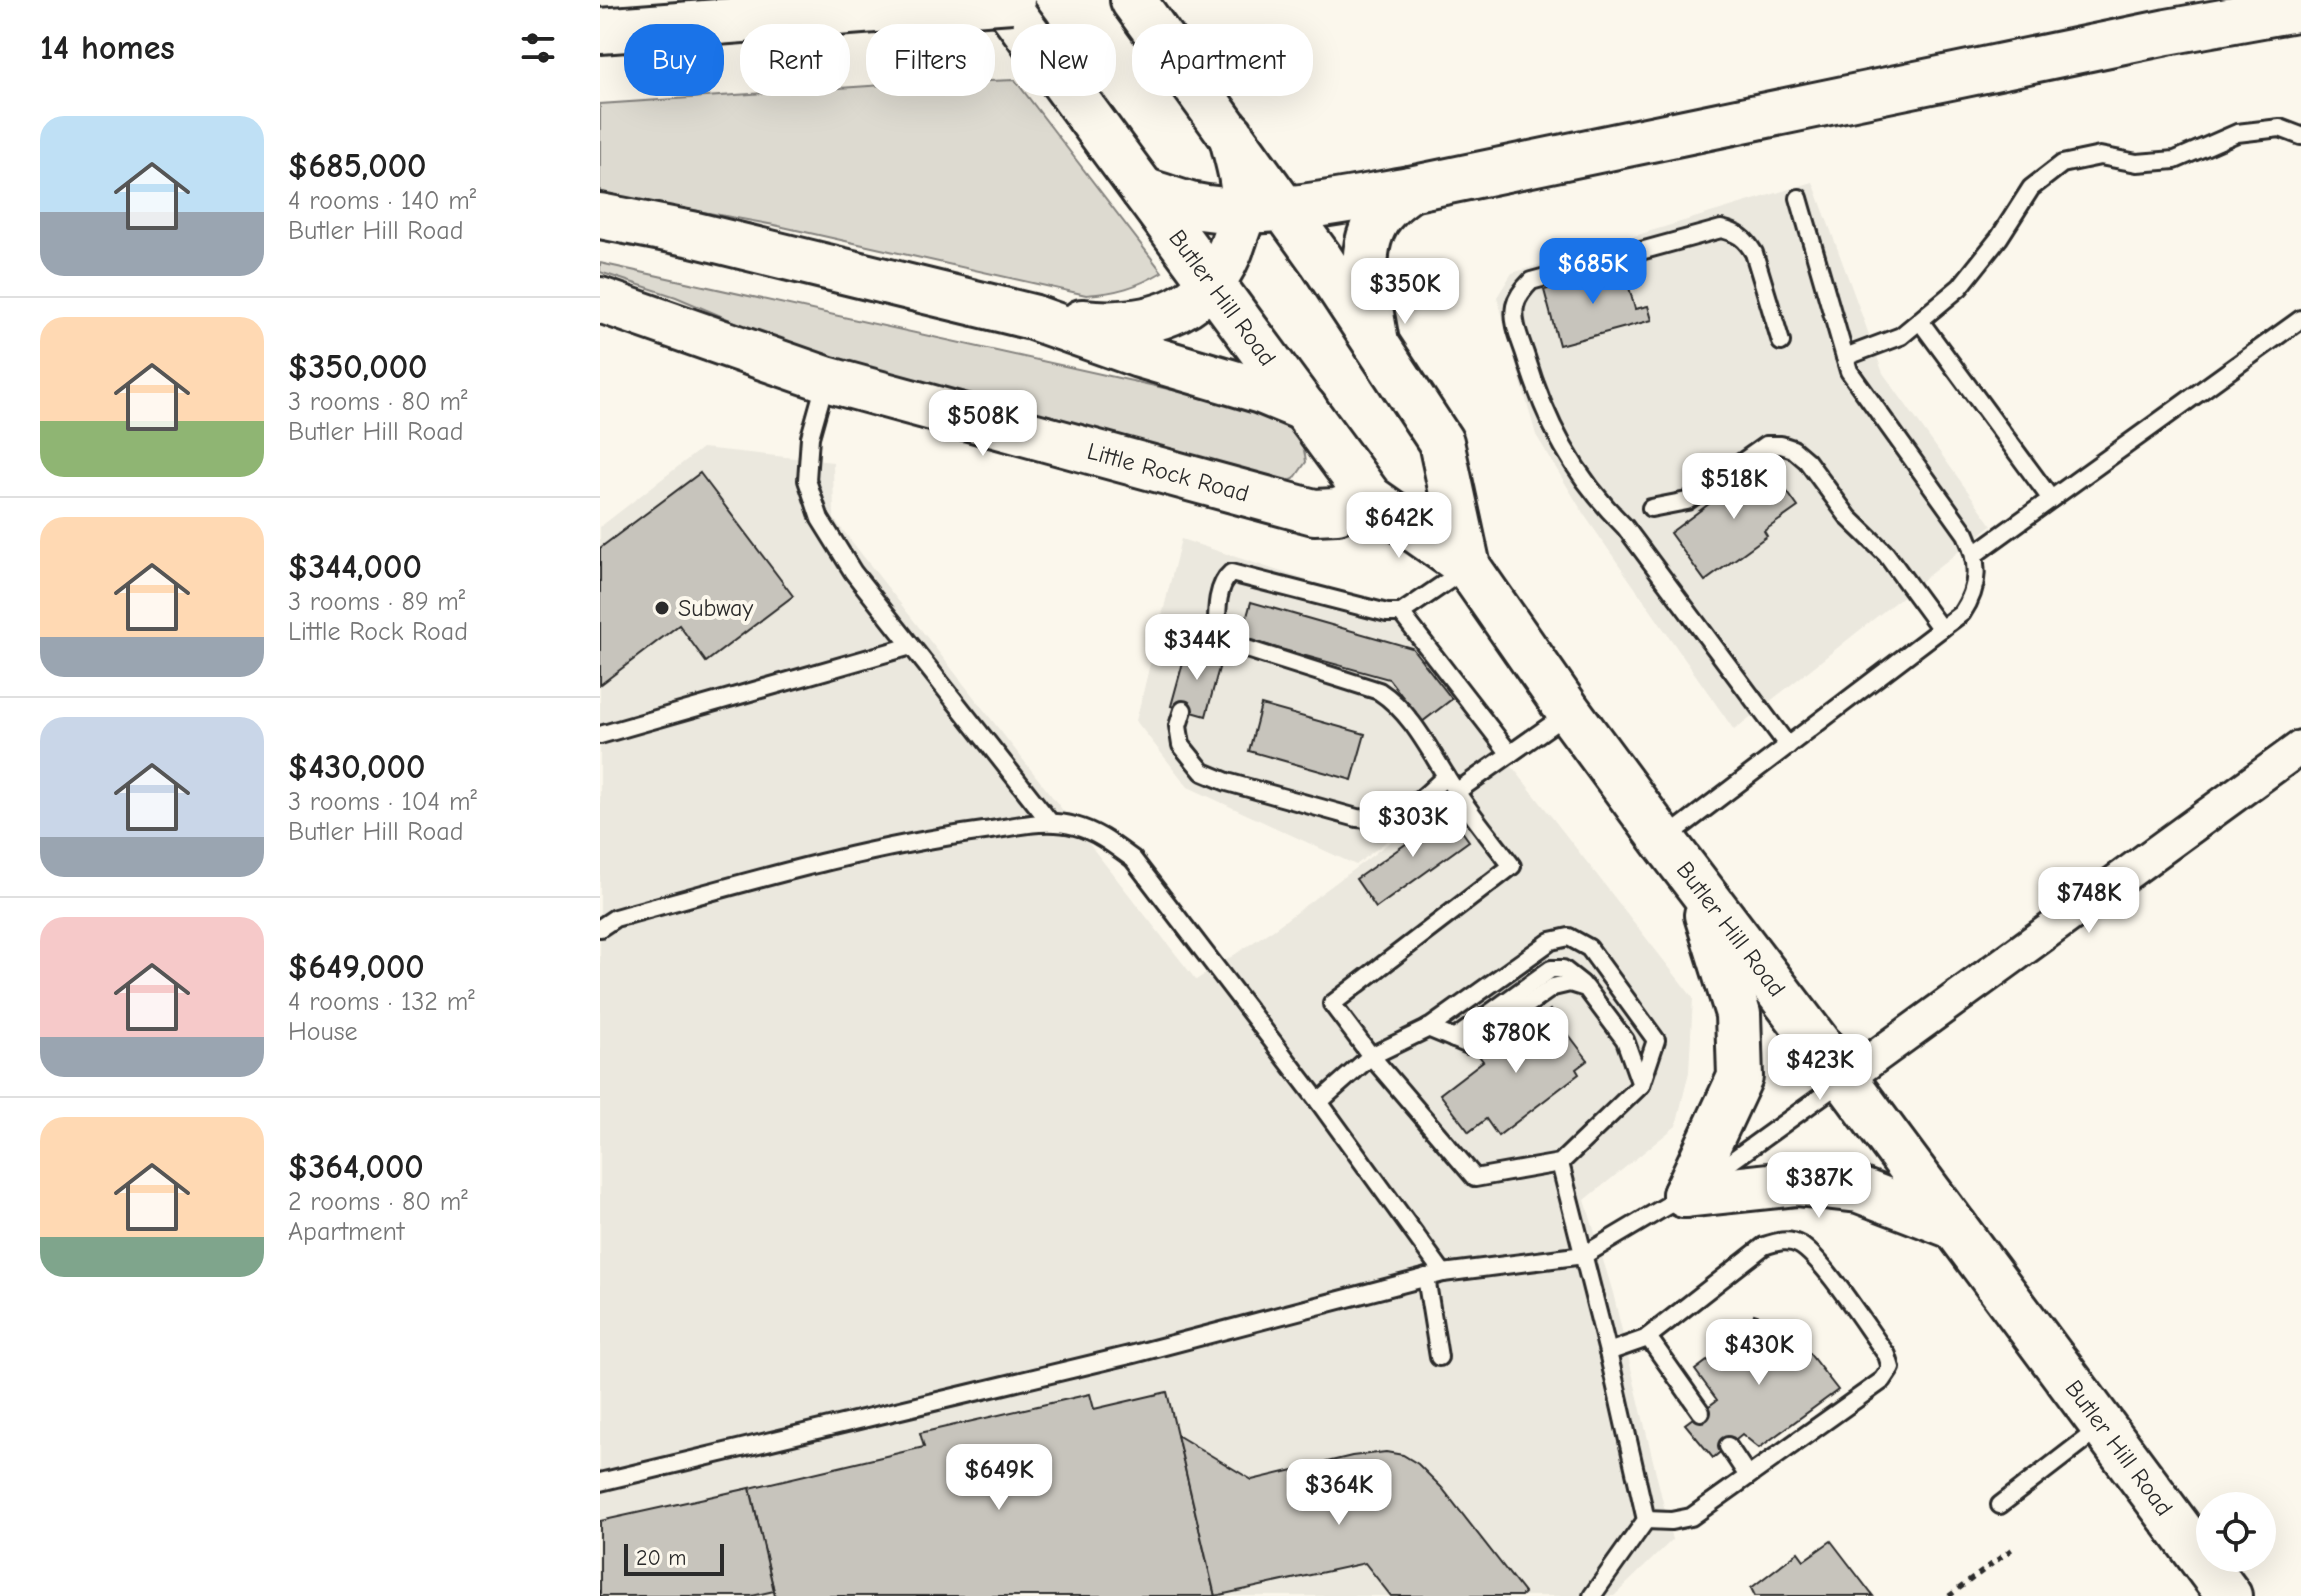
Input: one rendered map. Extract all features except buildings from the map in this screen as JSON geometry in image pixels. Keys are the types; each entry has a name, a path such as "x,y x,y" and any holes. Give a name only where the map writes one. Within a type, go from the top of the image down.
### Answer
{"main road":[{"name":"Butler Hill Road","path":"1003,0 1370,498 1468,567 1664,841 2229,1596"},
{"path":"600,31 1012,0"},
{"path":"1133,0 1231,134 1242,175 1264,209"},
{"path":"1143,190 1191,205 1264,209 1410,189 2167,32 2301,8"},
{"path":"1376,343 1364,266 1370,234 1384,211 1410,189"},
{"name":"Butler Hill Road","path":"1264,209 1376,343 1441,442 1468,567"},
{"path":"1032,317 1099,324 1151,320 1186,303 1212,283 1264,209"},
{"path":"600,216 692,234 1032,317 1139,355 1261,391 1305,409"},
{"name":"Little Rock Road","path":"600,300 826,379 1314,512 1337,511 1370,498"},
{"path":"1685,1195 1740,1077 1738,1014 1698,886"},
{"path":"1685,1195 1797,1183 1843,1188 1859,1190 1955,1227"}],"street":[{"path":"1845,1079 2301,747"}],"lane":[{"path":"1845,357 1901,336 1960,287 1999,238 2031,188 2062,164 2100,156 2137,163 2175,160 2237,133 2280,128 2301,136"},
{"path":"1664,841 1962,613 1976,583 1975,554 1966,534 1849,371 1799,198"},
{"path":"1781,342 1754,253 1737,232 1721,229 1531,281 1522,290 1515,305 1515,321 1544,410 1557,439 1788,746"},
{"path":"1975,554 2301,319"},
{"path":"1920,321 2051,499"},
{"path":"826,379 810,437 807,480 820,519 853,572 1050,822"},
{"path":"1651,508 1687,501 1766,445 1793,449 1807,461 1849,518 1886,554 1941,629"},
{"path":"1319,1102 1371,1056 1428,1028 1551,941 1569,937 1589,948 1656,1040 1641,1085 1560,1163 1475,1178 1371,1056 1332,1004 1512,866 1456,792 1395,701 1379,691 1228,643 1217,631 1218,603 1225,578 1231,573 1387,613 1401,613 1468,567"},
{"path":"1401,613 1510,754"},
{"path":"1200,651 1204,639 1217,631"},
{"path":"600,735 911,646"},
{"path":"1183,710 1178,726 1181,745 1203,772 1227,782 1357,818 1378,820 1398,815 1416,804 1446,776"},
{"path":"1456,792 1569,712"},
{"path":"601,923 842,856 925,839 1050,822 1074,825 1102,836 1133,859 1319,1102 1443,1273"},
{"path":"1428,1028 1469,1045 1553,987 1570,983 1586,988 1625,1040 1641,1085"},
{"path":"600,1482 1134,1354 1443,1273 1584,1255 1685,1195 1845,1079"},
{"path":"1560,1163 1608,1352 1646,1520 1592,1596"},
{"path":"1608,1352 1648,1337 1764,1246 1780,1240 1798,1243 1815,1257 1887,1355 1891,1368 1883,1380 1691,1517 1671,1521 1646,1520"},
{"path":"1426,1277 1439,1357"},
{"path":"1648,1337 1701,1412"},
{"path":"2000,1505 2102,1426"},
{"path":"1728,1446 1748,1476"}],"path":[{"path":"1949,1596 2012,1549"}],"shaded area":[{"path":"1011,80 1011,96 1027,96 1162,272 1126,288 1086,295 774,225 600,193 600,104 740,95 850,96 850,87 866,86 866,96 995,96 995,81"},
{"path":"1813,182 1883,373 1992,525 1734,730 1585,516 1536,435 1497,297 1512,273"},
{"path":"600,263 1236,404 1283,421 1298,436 1306,462 1294,479 1286,482 847,363 773,338 676,297 600,272"},
{"path":"702,448 833,462 834,519 1196,980 1275,928 1445,801 1511,765 1693,998 1689,1072 1676,1126 1585,1200 1613,1293 1672,1540 1614,1596 600,1596 600,527"},
{"path":"1181,539 1413,615 1511,744 1356,865 1188,787 1136,721"}],"place":[{"name":"Subway","path":"662,608"}]}
